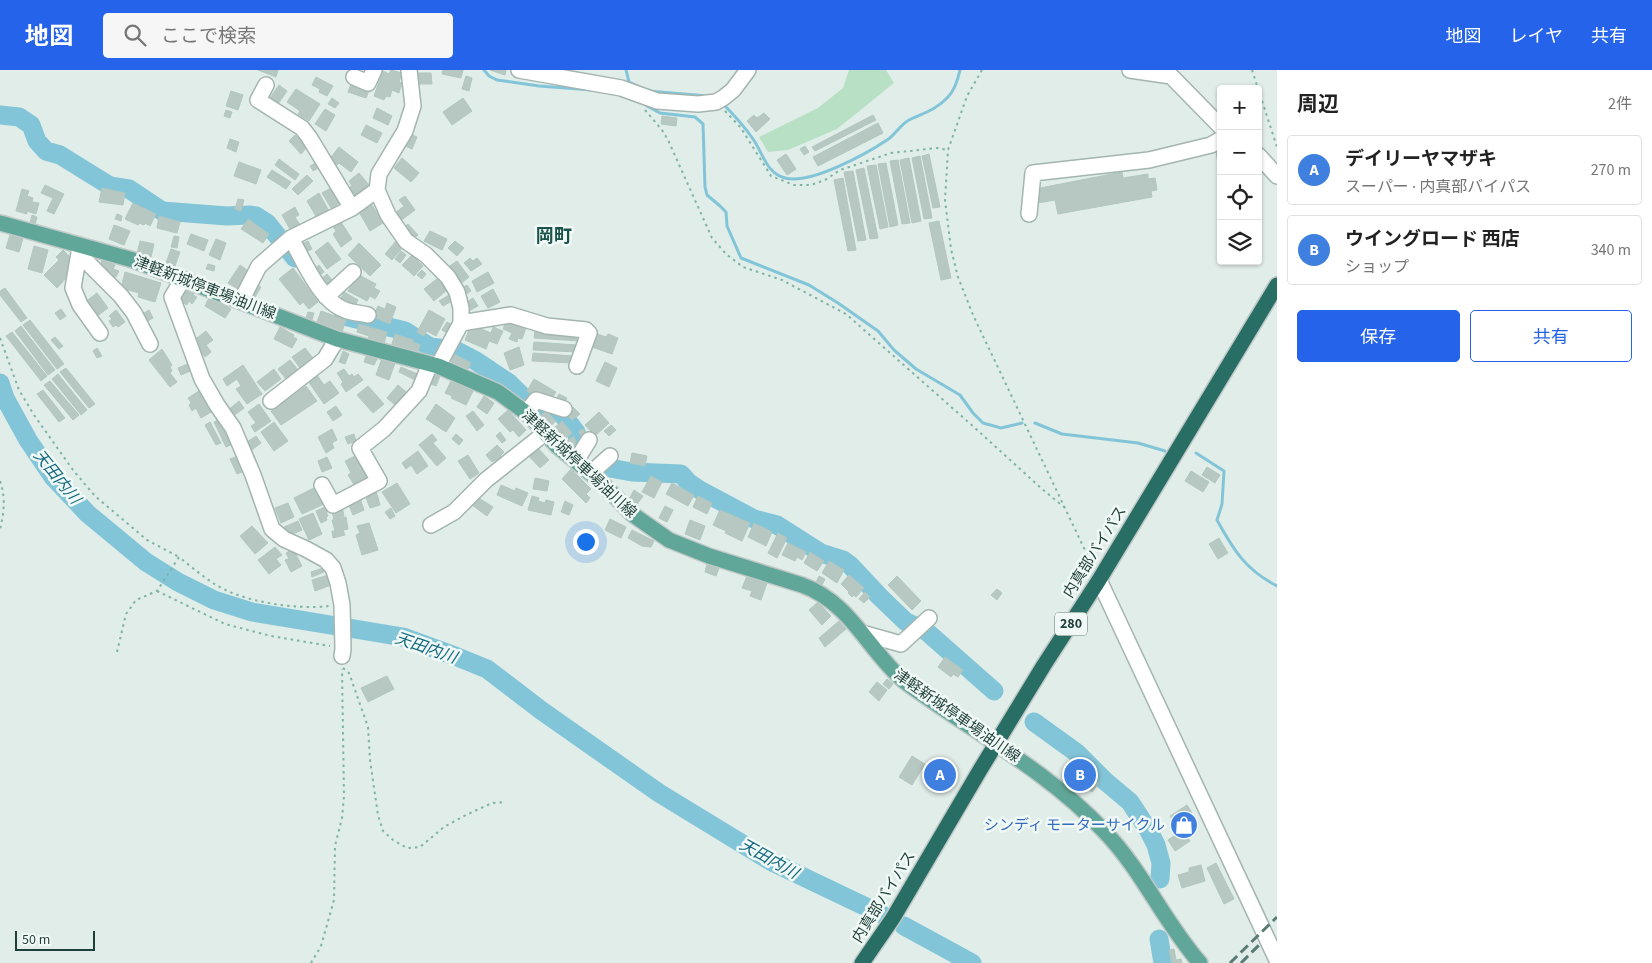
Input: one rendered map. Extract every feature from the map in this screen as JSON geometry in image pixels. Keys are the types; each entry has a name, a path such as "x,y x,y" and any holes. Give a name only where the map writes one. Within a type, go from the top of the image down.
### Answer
{"highway":[{"name":"内真部バイパス","path":"862,963 893,918 996,744 1099,580 1277,285"}],"main road":[{"name":"津軽新城停車場油川線","path":"0,223 80,249 133,260 337,339 434,365 531,407 545,433 557,446 591,473 632,514 669,540 709,556 817,590 841,609 888,667 904,682 996,744 1073,800 1105,831 1128,859 1173,929 1200,963"}],"street":[{"path":"354,77 368,83 374,70"},
{"path":"322,485 333,504 379,481 360,448 384,429 419,390 434,365 448,348 462,323 461,308 456,292 448,277 426,255 406,241 388,215 377,190 379,174 405,131 413,106 409,70"},
{"path":"519,70 621,88 657,101 698,104 716,102 733,90 748,70"},
{"path":"1130,70 1171,76 1217,123"},
{"path":"266,85 258,100 302,128 352,208"},
{"path":"1029,214 1033,173 1149,160 1211,145 1217,141"},
{"path":"1262,159 1277,176"},
{"path":"242,301 259,266 286,242 352,208 377,190"},
{"path":"286,242 330,301 344,310 368,315"},
{"path":"80,249 73,288 80,305 100,333"},
{"path":"80,249 134,313 150,344"},
{"path":"326,297 352,272"},
{"path":"182,279 172,297 202,379 217,405 234,428 253,474 272,529 284,539 326,560 333,568 338,583 342,609 343,649"},
{"path":"462,323 511,315 546,326 586,330 589,333 577,366"},
{"path":"271,401 326,359 337,339"},
{"path":"531,407 536,400 564,409"},
{"path":"431,525 454,512 486,480 545,433"},
{"path":"576,461 589,440"},
{"path":"591,473 610,456"},
{"path":"1099,580 1277,960"},
{"path":"862,633 900,644 923,624"}],"path":[{"path":"982,70 967,96 948,150 945,200 951,248 958,277 973,315 1099,580"},
{"path":"1252,70 1277,147"},
{"path":"641,95 645,112 662,130 668,140 712,238 726,254 743,267 782,280 846,314 1042,489 1064,506"},
{"path":"716,102 741,128 771,176 794,185 811,185 825,180 840,170 891,153 936,148 948,150"},
{"path":"0,338 19,390 34,415 73,470 96,496 147,540 179,557 214,584 236,594 274,604 342,609"},
{"path":"0,481 3,490 4,512 0,529"},
{"path":"117,652 126,614 136,600 157,591 179,557"},
{"path":"157,591 225,624 271,636 343,649"},
{"path":"311,963 321,946 334,900 334,846 342,818 344,796 342,666 349,673 368,727 370,760 378,815 383,830 393,840 407,848 420,848 444,827 466,815 492,802 506,802"}],"green space":[{"path":"849,70 886,70 894,83 837,129 788,150 768,152 759,137 818,108 843,88"}],"building":[{"path":"258,70 278,70 276,77"},
{"path":"391,70 402,73 399,82 402,83 399,93 392,90 390,97 386,96 384,100 374,96 383,71 389,74"},
{"path":"443,70 463,70 461,78 442,74"},
{"path":"490,70 506,70 505,75"},
{"path":"414,73 431,73 432,84 415,84"},
{"path":"466,76 472,78 469,91 462,89"},
{"path":"316,77 333,86 327,96 319,92 320,89 312,85"},
{"path":"351,84 369,91 366,98 348,92"},
{"path":"279,85 287,91 276,107 268,101"},
{"path":"296,89 320,104 309,121 298,114 300,111 287,102"},
{"path":"231,91 243,95 238,110 226,106"},
{"path":"332,98 339,103 335,108 328,104"},
{"path":"463,98 472,111 452,125 443,112"},
{"path":"377,108 392,116 388,125 373,118"},
{"path":"325,109 335,115 326,131 315,124"},
{"path":"226,110 232,112 230,118 224,116"},
{"path":"764,113 770,119 756,132 747,121 754,115 757,118"},
{"path":"873,115 876,120 815,151 812,147"},
{"path":"662,116 677,118 676,126 661,124"},
{"path":"878,123 883,133 818,166 813,157"},
{"path":"366,125 382,133 377,143 361,135"},
{"path":"408,133 417,137 412,149 403,145"},
{"path":"295,135 307,147 301,154 289,141"},
{"path":"230,139 239,142 236,152 227,148"},
{"path":"805,146 809,152 804,155 800,149"},
{"path":"339,147 358,162 351,172 339,163 337,165 329,160"},
{"path":"786,154 796,169 787,175 777,160"},
{"path":"929,154 940,207 933,208 922,156"},
{"path":"920,156 932,218 924,219 912,158"},
{"path":"402,158 419,173 411,182 394,168"},
{"path":"909,158 921,221 912,223 900,160"},
{"path":"279,159 299,174 295,180 275,165"},
{"path":"898,160 910,223 902,224 890,161"},
{"path":"239,162 261,170 256,184 234,176"},
{"path":"317,162 320,167 313,171 310,166"},
{"path":"886,163 898,225 890,227 878,164"},
{"path":"876,165 888,227 880,229 867,166"},
{"path":"864,168 878,238 870,239 856,170"},
{"path":"272,170 291,182 286,189 267,177"},
{"path":"853,171 866,240 858,241 844,172"},
{"path":"1122,172 1123,178 1148,174 1148,179 1155,178 1157,190 1151,191 1152,197 1058,214 1055,200 1038,203 1035,189"},
{"path":"359,173 369,185 354,197 348,189 352,186 349,181"},
{"path":"307,175 313,181 298,195 292,189"},
{"path":"843,178 856,250 848,251 834,180"},
{"path":"45,185 64,194 54,214 47,211 53,198 41,193"},
{"path":"102,188 125,193 123,205 99,202"},
{"path":"331,188 340,203 331,208 322,193"},
{"path":"22,189 29,191 27,196 33,198 32,202 39,203 36,214 27,211 27,214 16,211"},
{"path":"319,193 329,211 317,218 307,201"},
{"path":"405,196 415,210 400,221 395,213 404,206 399,200"},
{"path":"238,199 244,200 241,211 235,209"},
{"path":"133,203 156,214 150,226 145,223 144,225 139,223 138,225 125,219"},
{"path":"372,205 383,223 370,231 359,212"},
{"path":"295,207 299,215 295,217 300,225 291,231 282,215"},
{"path":"117,214 122,216 121,221 115,219"},
{"path":"32,215 37,217 35,225 30,223"},
{"path":"159,216 180,222 177,233 157,228"},
{"path":"248,219 269,234 263,243 241,229"},
{"path":"339,219 352,239 341,247 333,234 336,231 331,224"},
{"path":"939,221 951,278 941,280 929,223"},
{"path":"408,224 418,235 411,241 401,230"},
{"path":"114,225 130,231 124,245 109,239"},
{"path":"430,231 447,239 442,250 424,241"},
{"path":"191,234 208,240 204,251 187,244"},
{"path":"10,235 23,238 19,252 6,248"},
{"path":"174,236 179,237 177,248 171,247"},
{"path":"216,239 226,243 220,260 209,255"},
{"path":"140,241 154,244 151,257 137,254"},
{"path":"308,241 312,249 306,252 302,244"},
{"path":"396,241 403,247 392,260 385,254"},
{"path":"455,241 464,248 457,256 448,248"},
{"path":"328,242 341,259 327,269 315,252"},
{"path":"359,243 381,265 370,276 348,255"},
{"path":"34,246 48,250 42,273 28,269"},
{"path":"171,249 180,252 175,266 166,263"},
{"path":"63,250 73,260 67,267 69,268 67,271 70,274 57,288 44,275 59,260 56,257"},
{"path":"401,251 406,255 400,263 395,259"},
{"path":"412,255 423,266 414,276 402,265"},
{"path":"470,258 473,261 477,258 482,264 471,271 464,263"},
{"path":"102,260 115,265 113,269 119,271 116,277 99,270"},
{"path":"457,261 469,277 459,285 447,268"},
{"path":"208,264 215,266 214,271 206,269"},
{"path":"240,265 250,272 238,289 228,283"},
{"path":"319,265 324,272 317,277 312,271"},
{"path":"293,268 318,302 309,309 303,302 300,305 279,279"},
{"path":"422,270 426,274 422,279 417,275"},
{"path":"125,272 161,283 155,302 138,297 139,293 121,288"},
{"path":"488,272 494,283 477,292 472,281"},
{"path":"327,274 334,282 327,288 320,280"},
{"path":"357,274 376,284 374,288 380,291 375,299 370,296 367,301 348,291"},
{"path":"438,278 448,289 434,301 424,289"},
{"path":"254,283 261,287 254,299 248,295"},
{"path":"185,284 196,291 193,295 197,297 192,304 189,301 187,305 176,298"},
{"path":"467,285 471,291 463,296 459,290"},
{"path":"5,288 27,318 21,322 0,295 0,291"},
{"path":"493,289 500,302 488,308 481,296"},
{"path":"344,292 358,300 353,310 339,302"},
{"path":"97,293 108,308 96,317 85,302"},
{"path":"449,295 452,301 443,306 439,301"},
{"path":"210,296 231,309 225,318 205,306"},
{"path":"473,298 478,306 469,311 465,303"},
{"path":"387,303 396,307 390,324 373,317 378,306 385,309"},
{"path":"61,309 66,316 60,320 55,313"},
{"path":"116,310 125,322 118,327 116,325 113,327 109,321 112,319 109,316"},
{"path":"149,310 153,318 146,322 141,315"},
{"path":"429,310 445,319 436,336 427,331 424,336 417,332"},
{"path":"321,311 346,320 341,335 316,325"},
{"path":"308,312 314,313 311,323 305,321"},
{"path":"508,318 527,325 522,339 518,338 517,342 509,339 512,333 503,329"},
{"path":"30,320 64,364 57,369 23,325"},
{"path":"447,322 454,326 450,335 442,330"},
{"path":"359,324 387,332 384,344 368,340 369,336 357,332"},
{"path":"471,325 491,333 493,327 503,331 497,344 489,341 486,349 465,340"},
{"path":"21,326 55,370 48,375 15,331"},
{"path":"280,327 294,335 293,337 297,339 292,348 274,339"},
{"path":"206,331 213,340 206,345 211,352 205,357 193,341"},
{"path":"535,331 581,334 580,341 534,338"},
{"path":"12,332 47,376 41,381 6,336"},
{"path":"594,333 606,337 608,334 618,338 612,354 589,346"},
{"path":"395,334 413,340 413,342 420,345 418,352 410,350 409,353 391,347"},
{"path":"55,337 63,346 59,349 51,340"},
{"path":"534,342 577,345 577,352 533,350"},
{"path":"519,347 524,365 510,370 504,353"},
{"path":"97,348 102,356 97,358 93,351"},
{"path":"305,348 313,358 300,368 292,357"},
{"path":"162,349 172,365 170,373 177,382 170,387 149,360"},
{"path":"343,351 349,354 345,364 339,362"},
{"path":"367,353 378,357 374,365 364,362"},
{"path":"452,353 471,363 467,371 448,360"},
{"path":"533,353 573,356 573,363 532,361"},
{"path":"382,358 395,363 389,380 376,375"},
{"path":"290,360 298,370 286,379 278,369"},
{"path":"605,362 617,368 609,387 596,381"},
{"path":"190,363 193,370 181,375 178,368"},
{"path":"243,365 262,394 247,404 236,389 241,386 237,379 227,386 223,379"},
{"path":"401,367 420,375 417,381 399,372"},
{"path":"66,368 95,404 89,408 60,372"},
{"path":"274,369 281,379 265,391 257,382"},
{"path":"344,369 349,376 352,374 354,377 358,374 363,380 346,392 341,384 343,382 337,373"},
{"path":"432,373 440,376 436,386 428,383"},
{"path":"58,374 87,410 81,415 52,379"},
{"path":"317,375 324,385 330,381 339,393 324,404 308,381"},
{"path":"534,379 556,392 550,402 527,391"},
{"path":"50,381 79,415 73,420 44,385"},
{"path":"451,381 473,391 466,405 445,393"},
{"path":"398,385 406,392 395,405 387,398"},
{"path":"306,386 317,401 281,425 271,411"},
{"path":"368,386 384,404 373,413 357,395"},
{"path":"43,390 65,418 59,422 37,394"},
{"path":"199,391 211,412 201,418 196,408 192,411 188,398"},
{"path":"559,394 567,398 563,405 555,401"},
{"path":"484,396 494,403 487,414 477,407"},
{"path":"239,401 244,408 232,417 227,411"},
{"path":"259,404 271,421 255,432 251,426 256,423 248,412"},
{"path":"436,404 455,418 446,432 426,419"},
{"path":"336,406 342,415 333,421 327,412"},
{"path":"573,407 580,414 572,420 566,413"},
{"path":"508,410 526,430 519,437 513,430 510,432 498,419"},
{"path":"473,411 484,425 477,431 466,416"},
{"path":"546,411 556,421 548,428 538,418"},
{"path":"599,412 609,423 595,436 585,425"},
{"path":"220,419 233,444 226,447 214,422"},
{"path":"562,421 572,433 562,442 552,430"},
{"path":"210,422 221,443 216,445 205,425"},
{"path":"274,422 288,441 274,451 261,432"},
{"path":"611,425 616,430 609,436 604,431"},
{"path":"332,429 337,440 332,443 334,448 326,453 318,437"},
{"path":"583,429 587,438 582,440 579,431"},
{"path":"500,432 506,440 502,443 496,436"},
{"path":"354,434 356,441 348,444 345,437"},
{"path":"432,434 437,440 433,443 446,458 437,466 419,445"},
{"path":"456,434 463,440 459,445 452,439"},
{"path":"256,436 261,443 249,452 244,444"},
{"path":"574,436 576,444 570,450 564,443"},
{"path":"497,445 504,452 500,456 502,459 497,463 495,460 492,462 486,455"},
{"path":"535,445 549,460 540,468 526,453"},
{"path":"418,451 428,466 417,474 411,465 406,469 402,463"},
{"path":"632,453 647,456 645,466 630,463"},
{"path":"468,455 479,473 470,479 458,461"},
{"path":"238,456 244,471 237,474 230,459"},
{"path":"355,456 369,481 356,488 348,475 351,473 345,461"},
{"path":"327,457 332,468 322,472 318,461"},
{"path":"1207,467 1220,475 1215,483 1202,475"},
{"path":"571,469 591,489 586,494 590,498 586,503 562,479"},
{"path":"1191,471 1209,482 1203,492 1185,481"},
{"path":"651,476 662,482 654,498 642,492"},
{"path":"535,478 549,481 547,491 533,489"},
{"path":"397,483 410,504 396,513 382,492"},
{"path":"672,483 694,495 688,506 666,494"},
{"path":"501,485 515,491 516,488 528,493 522,506 497,495"},
{"path":"316,487 324,504 302,514 294,498"},
{"path":"634,490 643,496 636,506 628,501"},
{"path":"376,491 380,505 370,508 365,495"},
{"path":"532,496 539,498 538,501 545,503 546,500 554,502 551,515 528,510"},
{"path":"698,496 712,503 707,514 693,507"},
{"path":"477,497 493,507 487,516 472,505"},
{"path":"360,498 364,510 353,515 348,503"},
{"path":"565,501 573,505 569,515 561,512"},
{"path":"288,503 294,517 281,523 275,508"},
{"path":"665,506 673,510 667,522 659,518"},
{"path":"325,507 328,512 326,512 327,520 321,523 316,511"},
{"path":"342,507 344,516 334,519 332,512"},
{"path":"391,508 395,516 390,519 385,512"},
{"path":"720,510 750,523 742,541 713,525"},
{"path":"313,513 322,534 309,540 299,519"},
{"path":"346,517 348,529 343,530 345,535 333,538 332,531 335,531 332,520"},
{"path":"610,519 626,527 621,538 605,530"},
{"path":"690,520 705,526 700,540 685,534"},
{"path":"298,521 302,530 288,536 284,527"},
{"path":"369,523 378,550 362,555 356,535 360,533 357,526"},
{"path":"754,523 772,532 766,546 748,537"},
{"path":"252,526 268,543 255,554 240,536"},
{"path":"632,530 654,541 651,547 642,546 628,538"},
{"path":"778,533 787,538 777,558 768,553"},
{"path":"1219,538 1228,553 1218,559 1209,544"},
{"path":"788,543 806,552 802,560 797,557 795,561 782,555"},
{"path":"275,547 282,555 276,559 281,565 269,574 258,560"},
{"path":"293,549 302,566 291,572 285,560 289,559 286,553"},
{"path":"810,552 824,561 817,571 804,563"},
{"path":"829,561 844,570 837,583 822,573"},
{"path":"707,564 719,568 716,576 705,572"},
{"path":"323,568 324,572 312,577 311,572"},
{"path":"328,575 331,585 315,591 312,580"},
{"path":"849,575 864,588 856,597 853,595 852,597 841,584"},
{"path":"747,576 767,583 761,600 750,596 752,591 742,588"},
{"path":"819,576 825,579 822,585 816,582"},
{"path":"897,576 921,601 912,610 888,585"},
{"path":"997,589 1002,593 997,600 991,595"},
{"path":"865,592 870,597 864,603 859,599"},
{"path":"818,602 831,616 822,625 809,610"},
{"path":"839,621 846,629 825,647 819,638"},
{"path":"945,657 963,670 958,677 953,674 951,677 938,667"},
{"path":"387,676 394,689 368,702 361,688"},
{"path":"887,679 893,684 889,689 883,684"},
{"path":"877,682 887,690 879,701 869,692"},
{"path":"912,756 925,764 912,785 899,777"},
{"path":"1071,761 1099,783 1092,792 1083,785 1086,782 1067,767"},
{"path":"1187,805 1192,813 1175,824 1170,816"},
{"path":"1183,830 1190,841 1175,851 1168,840"},
{"path":"1216,863 1234,899 1224,904 1207,868"},
{"path":"1201,865 1205,881 1182,888 1178,875 1189,872 1189,868"},
{"path":"1174,949 1176,960 1181,959 1182,963 1172,963 1169,950"}],"waterway":[{"path":"484,70 489,76 497,80 539,86 592,90"},
{"path":"626,70 629,82 642,88"},
{"path":"723,104 750,134 773,172 785,178 796,179 809,177 838,167 887,140 906,122 939,105 954,88 960,70"},
{"path":"648,91 707,96"},
{"path":"647,106 660,113 695,117 703,124 705,187 707,195 726,212 727,226 741,258 809,285 838,303 878,331 894,350 916,369 960,395 983,423 1001,428 1022,423"},
{"name":"天田内川","path":"0,115 19,117 31,125 37,141 46,151 60,155 110,186 129,189 162,211 227,216 256,216 267,223 295,258"},
{"name":"天田内川","path":"344,316 405,331 430,347 455,350 476,361 509,383 526,400 537,407 562,414 576,432 580,446"},
{"name":"天田内川","path":"0,383 5,398 28,440 53,477 88,514 146,562 178,582 214,600 252,612 403,637 487,669 542,711 659,793 772,862 881,914"},
{"path":"1035,423 1062,434 1138,443 1165,451"},
{"path":"1196,453 1224,471 1222,504 1217,520 1229,541 1249,566 1266,580 1277,586"},
{"name":"天田内川","path":"604,467 632,472 681,474 698,489 754,519 777,525 821,553 843,560 906,622 926,631 994,691"},
{"name":"天田内川","path":"1034,722 1077,753 1105,781 1130,802 1156,845 1161,863 1160,879"},
{"name":"天田内川","path":"904,926 972,963"},
{"name":"天田内川","path":"1159,939 1163,963"}],"railway":[{"path":"1230,963 1277,917"},
{"path":"1241,963 1260,944"}],"place":[{"name":"デイリーヤマザキ","path":"940,775"},
{"name":"ウイングロード 西店","path":"1080,775"},
{"name":"シンディ モーターサイクル","path":"1184,825"}],"district":[{"name":"岡町","path":"554,236"}]}
